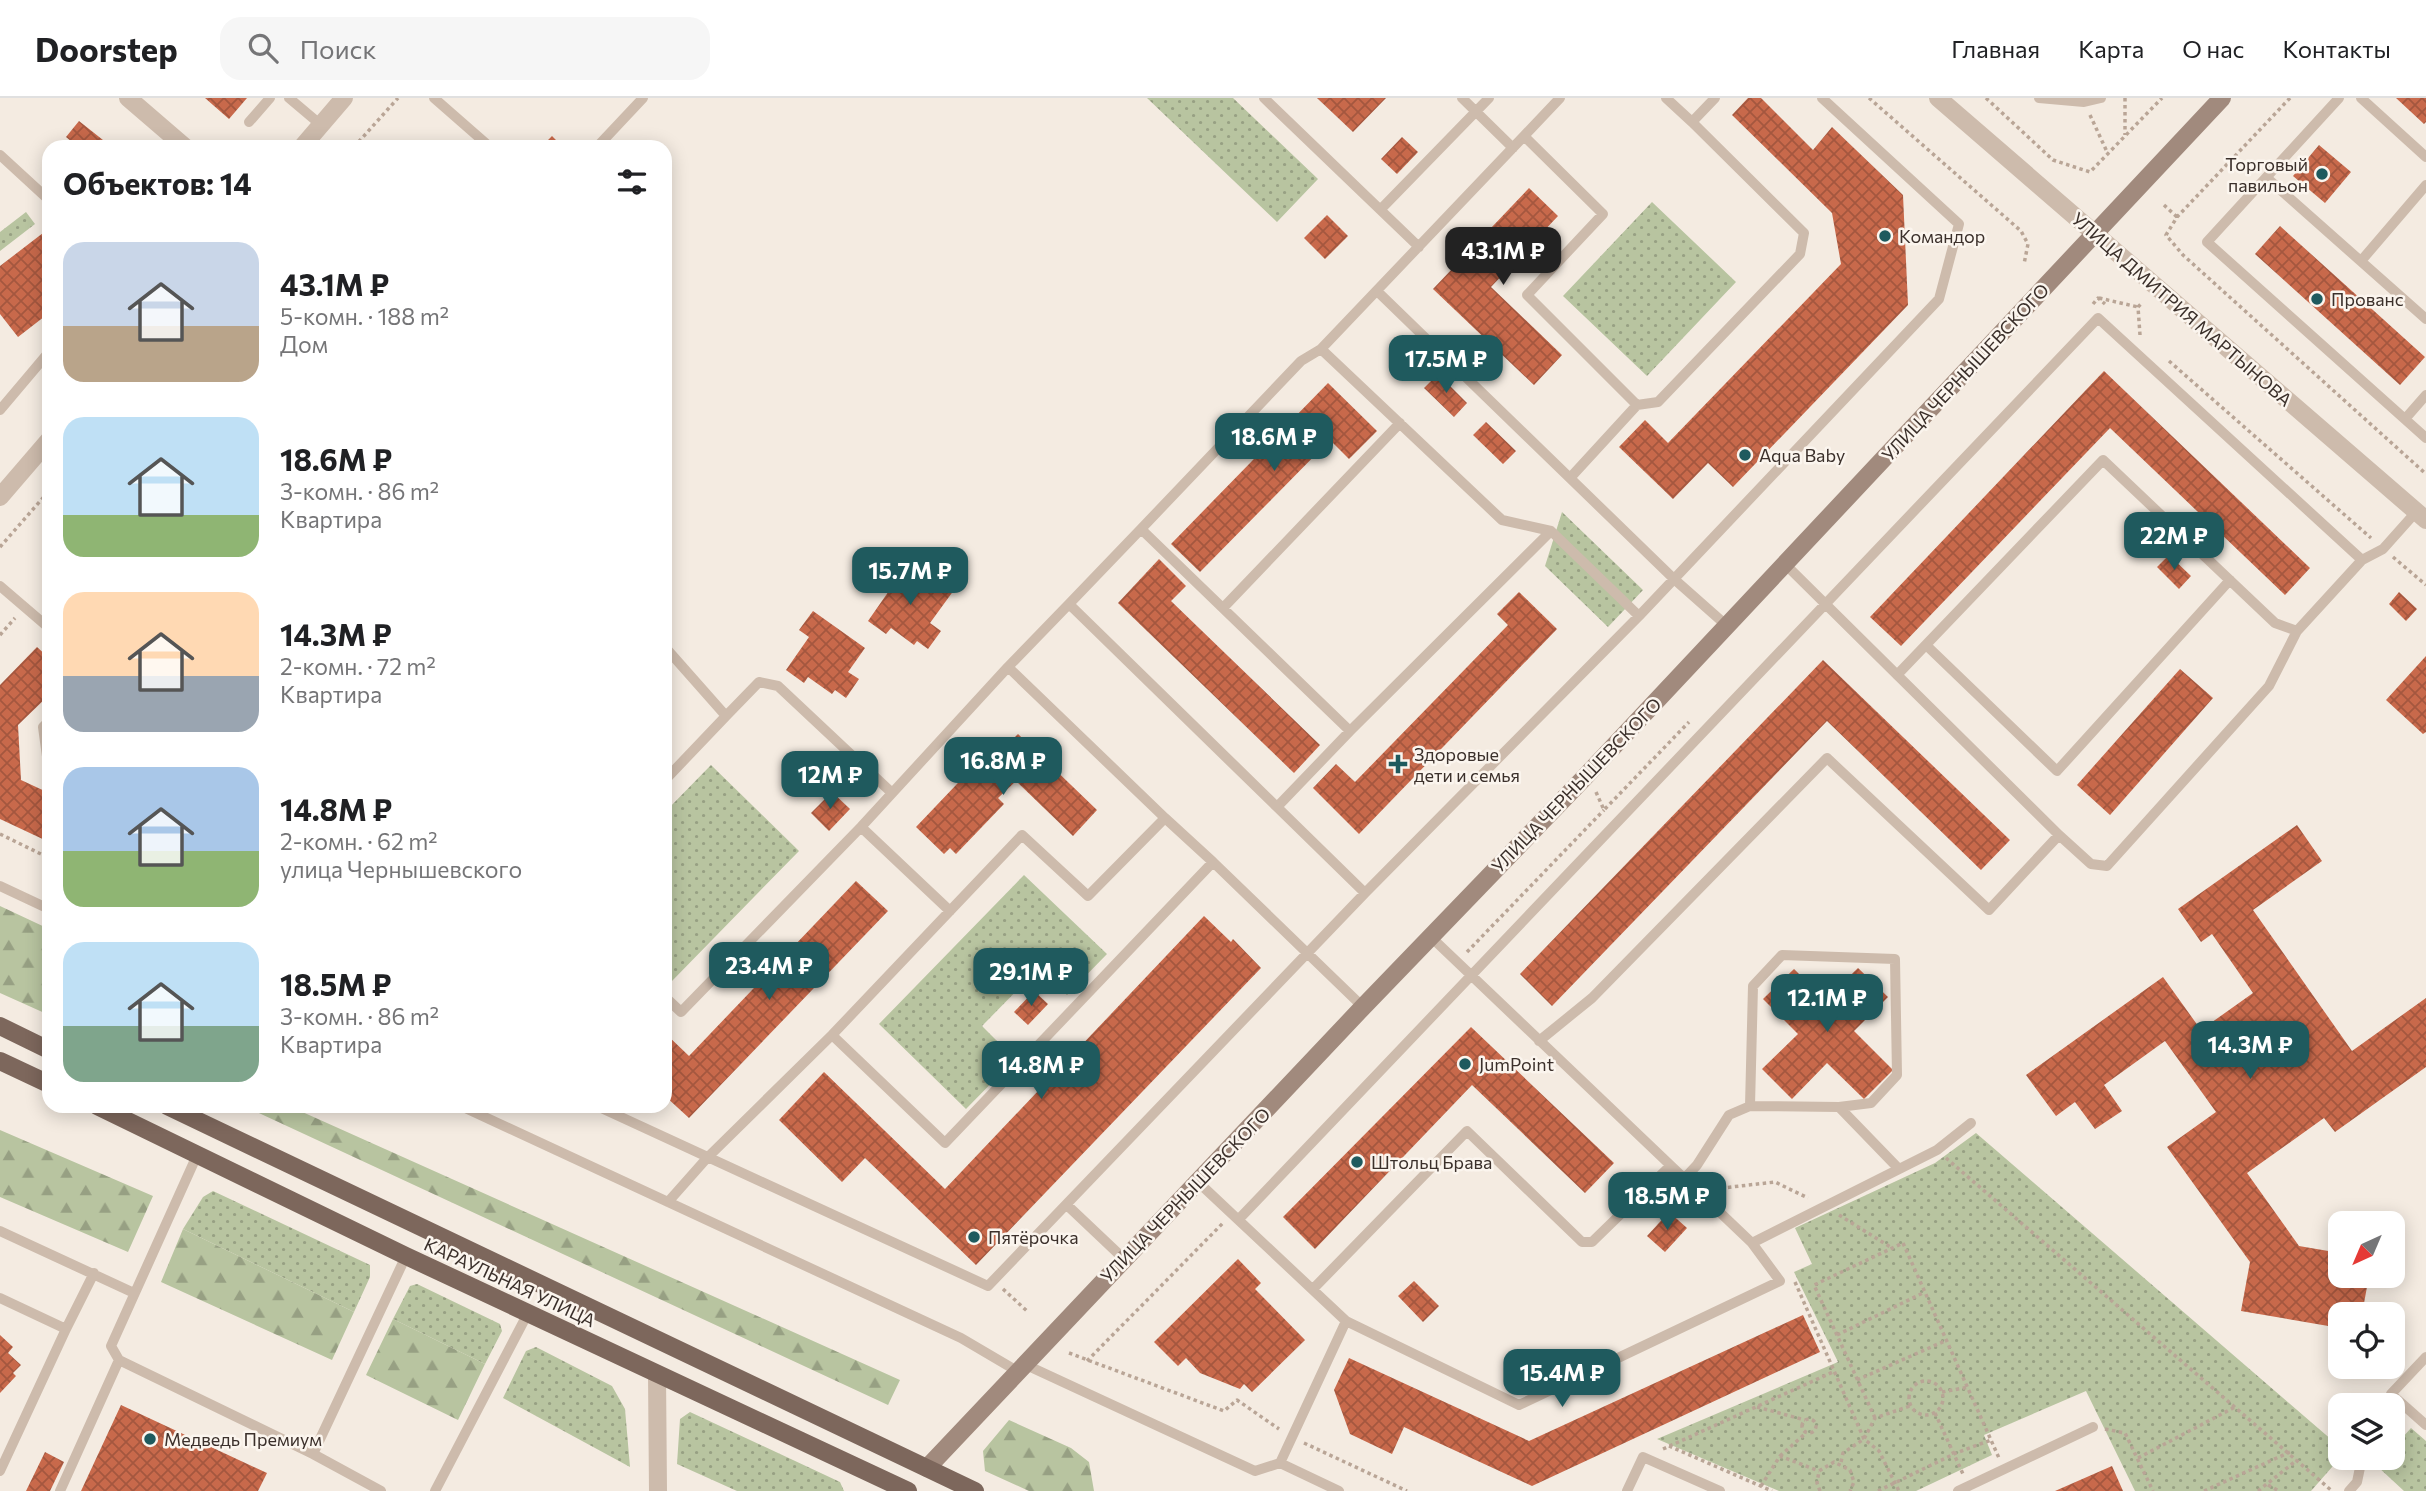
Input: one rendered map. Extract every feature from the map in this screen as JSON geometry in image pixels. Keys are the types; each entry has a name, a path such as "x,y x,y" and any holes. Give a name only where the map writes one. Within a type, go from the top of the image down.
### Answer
{"main road":[{"name":"УЛИЦА ЧЕРНЫШЕВСКОГО","path":"927,1468 2222,98"},
{"path":"0,1027 42,1047"},
{"path":"0,1061 42,1081"},
{"name":"КАРАУЛЬНАЯ УЛИЦА","path":"112,1113 406,1256 908,1491"},
{"name":"КАРАУЛЬНАЯ УЛИЦА","path":"182,1113 975,1491"},
{"path":"914,1491 927,1468"}],"street":[{"path":"128,98 177,140"},
{"path":"308,140 344,98"},
{"name":"УЛИЦА ДМИТРИЯ МАРТЫНОВА","path":"1938,98 2421,516"},
{"path":"0,497 42,448"},
{"path":"657,1374 658,1491"}],"lane":[{"path":"249,122 270,98"},
{"path":"289,98 321,125"},
{"path":"604,140 643,98"},
{"path":"1264,98 1419,247"},
{"path":"1462,98 1513,148"},
{"path":"1381,209 1489,98"},
{"path":"672,1004 681,1012 861,827 1008,667 1301,361 1321,349 1560,98"},
{"path":"1570,478 1637,405 1658,402 1800,254 1804,233 1666,98"},
{"path":"1692,122 1714,98"},
{"path":"612,1113 988,1286 996,1282 1307,954 1639,616 1939,299 1959,223 1822,98"},
{"path":"2039,98 2084,102 2101,98"},
{"path":"2339,98 2207,242 2426,438"},
{"path":"2361,98 2426,157"},
{"path":"440,100 483,140"},
{"path":"1524,136 1603,214 1527,295 1637,405"},
{"path":"0,155 42,194"},
{"path":"2267,178 2426,319"},
{"path":"2361,261 2426,186"},
{"path":"1377,290 1674,579 1726,625"},
{"path":"1239,1220 1469,975 1826,606 2098,318 2362,561"},
{"path":"1321,349 1502,520 1551,531 1639,616"},
{"path":"0,410 42,360"},
{"path":"2405,419 2426,395"},
{"path":"1223,608 1399,424"},
{"path":"1897,674 2104,460 2275,623 2297,631"},
{"path":"1784,564 2059,835 2091,864 2107,866 2269,686 2297,631 2362,561 2383,549 2421,516"},
{"path":"1141,529 1350,731"},
{"path":"1277,807 1551,531"},
{"path":"1926,645 2057,771 2230,580"},
{"path":"0,586 42,622"},
{"path":"1069,604 1366,893"},
{"path":"672,655 726,716"},
{"path":"1008,667 1363,1007"},
{"path":"672,773 759,682 779,686 891,792"},
{"path":"1539,1041 1592,998 1827,758 1989,910 2059,835"},
{"path":"668,1202 707,1158 832,1035 1022,835 1088,896 1165,818"},
{"path":"861,827 950,911"},
{"path":"832,1035 945,1143 1213,862"},
{"path":"0,886 42,906"},
{"path":"1198,1182 1346,1321 1519,1405 1780,1281 1752,1243 1669,1167 1431,937"},
{"path":"1683,1180 1698,1165 1729,1115 1750,1106 1839,1107 1871,1103 1897,1075 1895,959 1782,955 1753,986 1750,1106"},
{"path":"1839,1107 1898,1168"},
{"path":"476,1113 961,1338 1020,1368 1255,1471 1280,1463 1339,1491"},
{"path":"1752,1243 1937,1150 1971,1123"},
{"path":"1313,1289 1467,1131 1582,1241 1592,1242 1669,1167"},
{"path":"198,1153 111,1346 119,1360 313,1454 381,1491"},
{"path":"1068,1206 1124,1259"},
{"path":"0,1231 134,1293"},
{"path":"313,1454 406,1256"},
{"path":"0,1471 4,1451 94,1273"},
{"path":"0,1298 66,1329"},
{"path":"435,1491 528,1313"},
{"path":"1280,1463 1346,1321"},
{"path":"2392,1393 2426,1357"},
{"path":"60,1491 119,1360"},
{"path":"2405,1407 2426,1425"},
{"path":"1963,1489 2093,1427"},
{"path":"1627,1491 1643,1457 1720,1491"},
{"path":"2349,1491 2357,1482 2360,1470"},
{"path":"2357,1482 2368,1491"}],"path":[{"path":"360,140 398,98"},
{"path":"1869,98 2021,231 2028,244 2024,264"},
{"path":"1986,98 2051,162 2090,172 2162,98"},
{"path":"2125,98 2125,137"},
{"path":"2290,98 2177,217 2166,235 2182,257 2426,474"},
{"path":"2084,102 2108,154"},
{"path":"2164,205 2177,217"},
{"path":"2003,214 2007,210"},
{"path":"2098,298 2140,305 2138,333 2148,342"},
{"path":"2169,360 2426,585"},
{"path":"0,547 42,499"},
{"path":"0,635 25,607"},
{"path":"0,834 42,855"},
{"path":"1937,1150 2332,1491"},
{"path":"1698,1165 1708,1189 1775,1182 1825,1206 1892,1248"},
{"path":"1875,1418 1814,1285 1903,1243 2004,1469"},
{"path":"1780,1281 1794,1279 1864,1438 1880,1451 1899,1491"},
{"path":"996,1282 1027,1311"},
{"path":"1837,1335 1926,1292"},
{"path":"1857,1380 1947,1339"},
{"path":"1069,1353 1224,1411 1237,1400 1291,1437 1407,1491"},
{"path":"1643,1457 1833,1372"},
{"path":"1930,1381 1942,1392 1942,1404 1935,1413 1918,1414 1910,1406 1910,1390 1918,1382 1930,1381"},
{"path":"1942,1392 1969,1387"},
{"path":"1757,1406 1812,1420 1816,1426 1813,1432 1807,1433 1780,1456 1760,1486"},
{"path":"1841,1462 1843,1453 1864,1438 1875,1418 1910,1406"},
{"path":"2138,1458 2236,1407"},
{"path":"1935,1413 1956,1453 1963,1489"},
{"path":"1805,1420 1802,1426 1807,1433"},
{"path":"2093,1427 2125,1433 2153,1491"},
{"path":"1878,1491 1956,1453 1991,1440"},
{"path":"1669,1447 1772,1491"},
{"path":"2204,1491 2290,1452"},
{"path":"1780,1456 1819,1471"},
{"path":"2258,1491 2298,1459"},
{"path":"1820,1491 1816,1483 1819,1471 1828,1463 1841,1462"},
{"path":"1841,1462 1853,1476 1850,1491"},
{"path":"2266,1485 2280,1491"}],"green space":[{"path":"1147,98 1233,98 1318,179 1277,222"},
{"path":"1652,202 1736,282 1647,376 1563,296"},
{"path":"26,212 35,224 0,251 0,232"},
{"path":"1562,512 1643,590 1608,627 1545,566"},
{"path":"711,765 799,851 672,981 672,805"},
{"path":"1024,875 1107,954 1067,995 1039,968 982,1026 1015,1059 966,1109 879,1024"},
{"path":"0,906 42,926 42,1012 0,993"},
{"path":"259,1113 305,1113 900,1380 888,1405"},
{"path":"0,1130 153,1196 128,1252 0,1197"},
{"path":"1976,1133 2328,1437 2329,1470 2311,1491 2135,1491 2086,1391 1984,1435 1992,1455 1916,1491 1779,1491 1657,1439 1838,1362 1794,1272 1812,1264 1795,1228 1935,1163"},
{"path":"213,1191 370,1265 370,1277 354,1312 183,1229 203,1197"},
{"path":"183,1229 354,1312 332,1360 161,1282"},
{"path":"417,1284 500,1324 502,1331 485,1364 393,1319 410,1286"},
{"path":"393,1319 485,1364 458,1420 366,1375"},
{"path":"536,1347 612,1386 625,1409 630,1467 503,1398 526,1351"},
{"path":"690,1412 840,1482 844,1491 737,1491 677,1464 680,1419"},
{"path":"1009,1420 1071,1448 1089,1462 1094,1491 1029,1491 985,1471 983,1451"},
{"path":"2411,1428 2426,1441 2426,1491 2404,1491 2381,1470 2405,1470 2405,1435"}],"building":[{"path":"205,98 247,98 229,119"},
{"path":"1317,98 1386,98 1353,132"},
{"path":"1748,98 1761,98 1813,150 1832,127 1903,195 1908,305 1733,487 1708,463 1673,499 1619,447 1645,420 1668,443 1841,264 1832,213 1732,115"},
{"path":"2396,98 2426,98 2426,122 2424,124"},
{"path":"79,121 103,140 70,140 66,137"},
{"path":"1402,137 1418,152 1397,174 1381,159"},
{"name":"Торговый павильон","path":"2319,145 2351,172 2325,203 2293,176"},
{"path":"1529,188 1558,216 1491,287 1562,355 1534,385 1433,289"},
{"path":"1327,215 1348,236 1325,259 1304,238"},
{"path":"2280,226 2425,357 2400,385 2255,254"},
{"path":"42,234 42,318 18,337 0,314 0,266"},
{"path":"2104,371 2310,568 2285,595 2110,428 1901,646 1870,617"},
{"path":"1438,374 1467,403 1454,417 1424,388"},
{"path":"1328,383 1377,431 1349,459 1330,440 1200,572 1171,544"},
{"path":"1486,422 1516,451 1503,464 1473,435"},
{"path":"2169,555 2191,576 2179,589 2157,567"},
{"path":"1159,559 1186,586 1171,601 1320,745 1294,773 1118,603"},
{"path":"895,562 936,592 943,583 954,590 930,623 941,631 928,649 917,641 914,645 891,628 886,634 868,621 891,588 881,581"},
{"path":"1519,592 1557,629 1359,834 1313,788 1336,764 1355,782 1508,625 1497,614"},
{"path":"2399,592 2417,609 2406,621 2389,604"},
{"path":"813,611 865,648 848,672 859,679 846,698 835,690 832,694 808,677 804,683 786,670 809,637 799,630"},
{"path":"37,647 42,652 42,702 18,725 21,780 42,790 42,839 0,819 0,685"},
{"path":"2426,656 2426,732 2423,734 2386,700"},
{"path":"1823,660 2010,840 1981,870 1827,721 1552,1006 1520,974"},
{"path":"2180,669 2213,698 2110,815 2077,785"},
{"path":"1018,734 1097,810 1073,836 1016,781 998,798 1004,804 956,854 950,848 944,854 916,827 976,764 982,770"},
{"path":"832,792 850,809 829,831 811,813"},
{"path":"2297,825 2322,861 2253,910 2352,1051 2426,998 2426,1067 2335,1132 2324,1118 2247,1173 2299,1246 2328,1251 2328,1288 2367,1288 2364,1302 2328,1302 2328,1326 2241,1311 2250,1262 2167,1147 2216,1112 2165,1041 2104,1085 2122,1111 2095,1129 2075,1102 2056,1116 2026,1075 2163,977 2201,1030 2253,993 2212,934 2201,942 2178,909"},
{"path":"856,881 888,911 689,1118 672,1102 672,1040 689,1056"},
{"path":"1204,916 1231,942 1233,939 1261,968 976,1265 865,1158 842,1182 779,1120 824,1072 945,1189"},
{"path":"1858,968 1888,997 1854,1031 1893,1070 1864,1099 1827,1063 1792,1099 1762,1069 1798,1034 1763,999 1794,969 1825,1000"},
{"path":"1034,991 1048,1004 1028,1025 1014,1012"},
{"path":"1471,1027 1614,1163 1585,1193 1472,1085 1315,1249 1283,1217"},
{"path":"1669,1212 1687,1228 1665,1252 1647,1236"},
{"path":"1238,1259 1261,1283 1255,1289 1305,1340 1252,1392 1244,1384 1240,1389 1200,1373 1186,1358 1178,1366 1154,1342"},
{"path":"1414,1281 1439,1306 1423,1322 1398,1296"},
{"path":"1803,1315 1820,1352 1532,1486 1404,1427 1392,1454 1350,1434 1334,1390 1349,1358 1529,1441"},
{"path":"0,1335 13,1347 8,1353 21,1365 13,1373 16,1376 0,1393"},
{"name":"Медведь Премиум","path":"121,1405 267,1473 258,1491 81,1491"},
{"path":"45,1452 64,1462 50,1491 26,1491"},
{"path":"2112,1466 2123,1491 2055,1491"}],"place":[{"name":"Торговый павильон","path":"2322,174"},
{"name":"Командор","path":"1885,236"},
{"name":"Прованс","path":"2317,299"},
{"name":"Aqua Baby","path":"1745,455"},
{"name":"Здоровые дети и семья","path":"1398,764"},
{"name":"JumPoint","path":"1465,1064"},
{"name":"Штольц Брава","path":"1357,1162"},
{"name":"Пятёрочка","path":"974,1237"},
{"name":"Медведь Премиум","path":"150,1439"}]}
